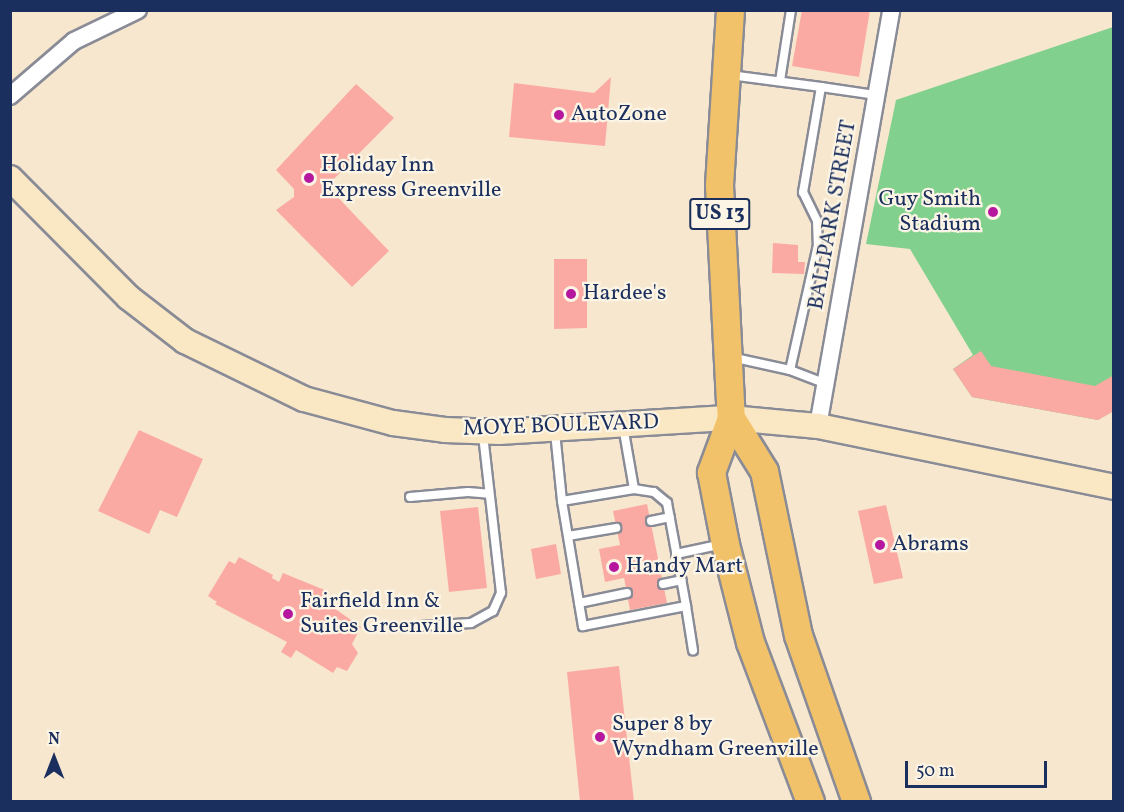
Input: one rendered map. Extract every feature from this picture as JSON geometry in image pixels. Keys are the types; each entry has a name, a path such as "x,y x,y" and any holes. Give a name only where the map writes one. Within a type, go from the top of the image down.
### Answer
{"main road":[{"name":"US 13","path":"730,10 728,75 718,185 731,418 711,472 725,544 754,652 810,801"},
{"name":"MOYE BOULEVARD","path":"10,178 128,297 185,341 304,399 393,423 482,431 731,418 818,426 1113,487"},
{"name":"US 13","path":"731,418 764,471 798,635 856,801"}],"street":[{"name":"BALLPARK STREET","path":"818,426 891,10"},
{"path":"10,96 74,41 133,11"}],"lane":[{"path":"780,81 790,10"},
{"path":"728,75 876,95"},
{"path":"790,370 818,245 817,221 803,192 821,87"},
{"path":"727,356 790,370 826,384"},
{"path":"622,424 634,489"},
{"path":"555,428 562,501 583,626 686,606"},
{"path":"420,626 471,622 493,611 501,593 482,431"},
{"path":"562,501 634,489 654,492 667,503 693,650"},
{"path":"411,497 468,492 489,494"},
{"path":"651,520 670,517"},
{"path":"568,536 616,528"},
{"path":"676,554 725,544"},
{"path":"663,584 682,580"},
{"path":"579,603 627,593"}],"green space":[{"name":"Guy Smith Stadium","path":"1113,27 1113,411 1098,420 972,397 953,369 973,355 910,249 866,244 896,100"}],"building":[{"path":"802,10 870,10 859,77 792,66"},
{"name":"AutoZone","path":"611,77 605,146 509,137 514,83 594,93"},
{"name":"Holiday Inn Express Greenville","path":"356,84 394,118 327,186 389,251 352,287 276,210 294,197 294,189 276,170"},
{"path":"773,243 798,245 798,262 805,262 804,274 772,273"},
{"name":"Hardee's","path":"554,259 587,259 587,328 554,329"},
{"path":"981,351 991,366 1095,386 1114,375 1114,411 1098,420 972,397 953,369"},
{"path":"139,430 203,459 177,517 160,510 149,534 98,511"},
{"path":"647,504 667,603 630,610 624,578 605,582 599,549 620,545 613,511"},
{"name":"Abrams","path":"886,505 903,578 874,584 858,511"},
{"path":"478,507 487,588 449,592 440,511"},
{"path":"556,544 561,574 536,579 531,549"},
{"name":"Fairfield Inn & Suites Greenville","path":"239,557 273,575 272,578 279,582 283,573 327,591 321,603 330,609 331,606 361,627 352,644 358,653 347,671 337,667 333,673 296,650 291,658 281,652 287,642 215,604 217,602 208,596 229,561 235,564"},
{"name":"Super 8 by Wyndham Greenville","path":"619,666 634,802 580,802 567,672"}],"place":[{"name":"AutoZone","path":"559,115"},
{"name":"Holiday Inn Express Greenville","path":"309,178"},
{"name":"Guy Smith Stadium","path":"993,212"},
{"name":"Hardee's","path":"571,294"},
{"name":"Abrams","path":"880,545"},
{"name":"Handy Mart","path":"614,567"},
{"name":"Fairfield Inn & Suites Greenville","path":"288,614"},
{"name":"Super 8 by Wyndham Greenville","path":"600,737"}]}
